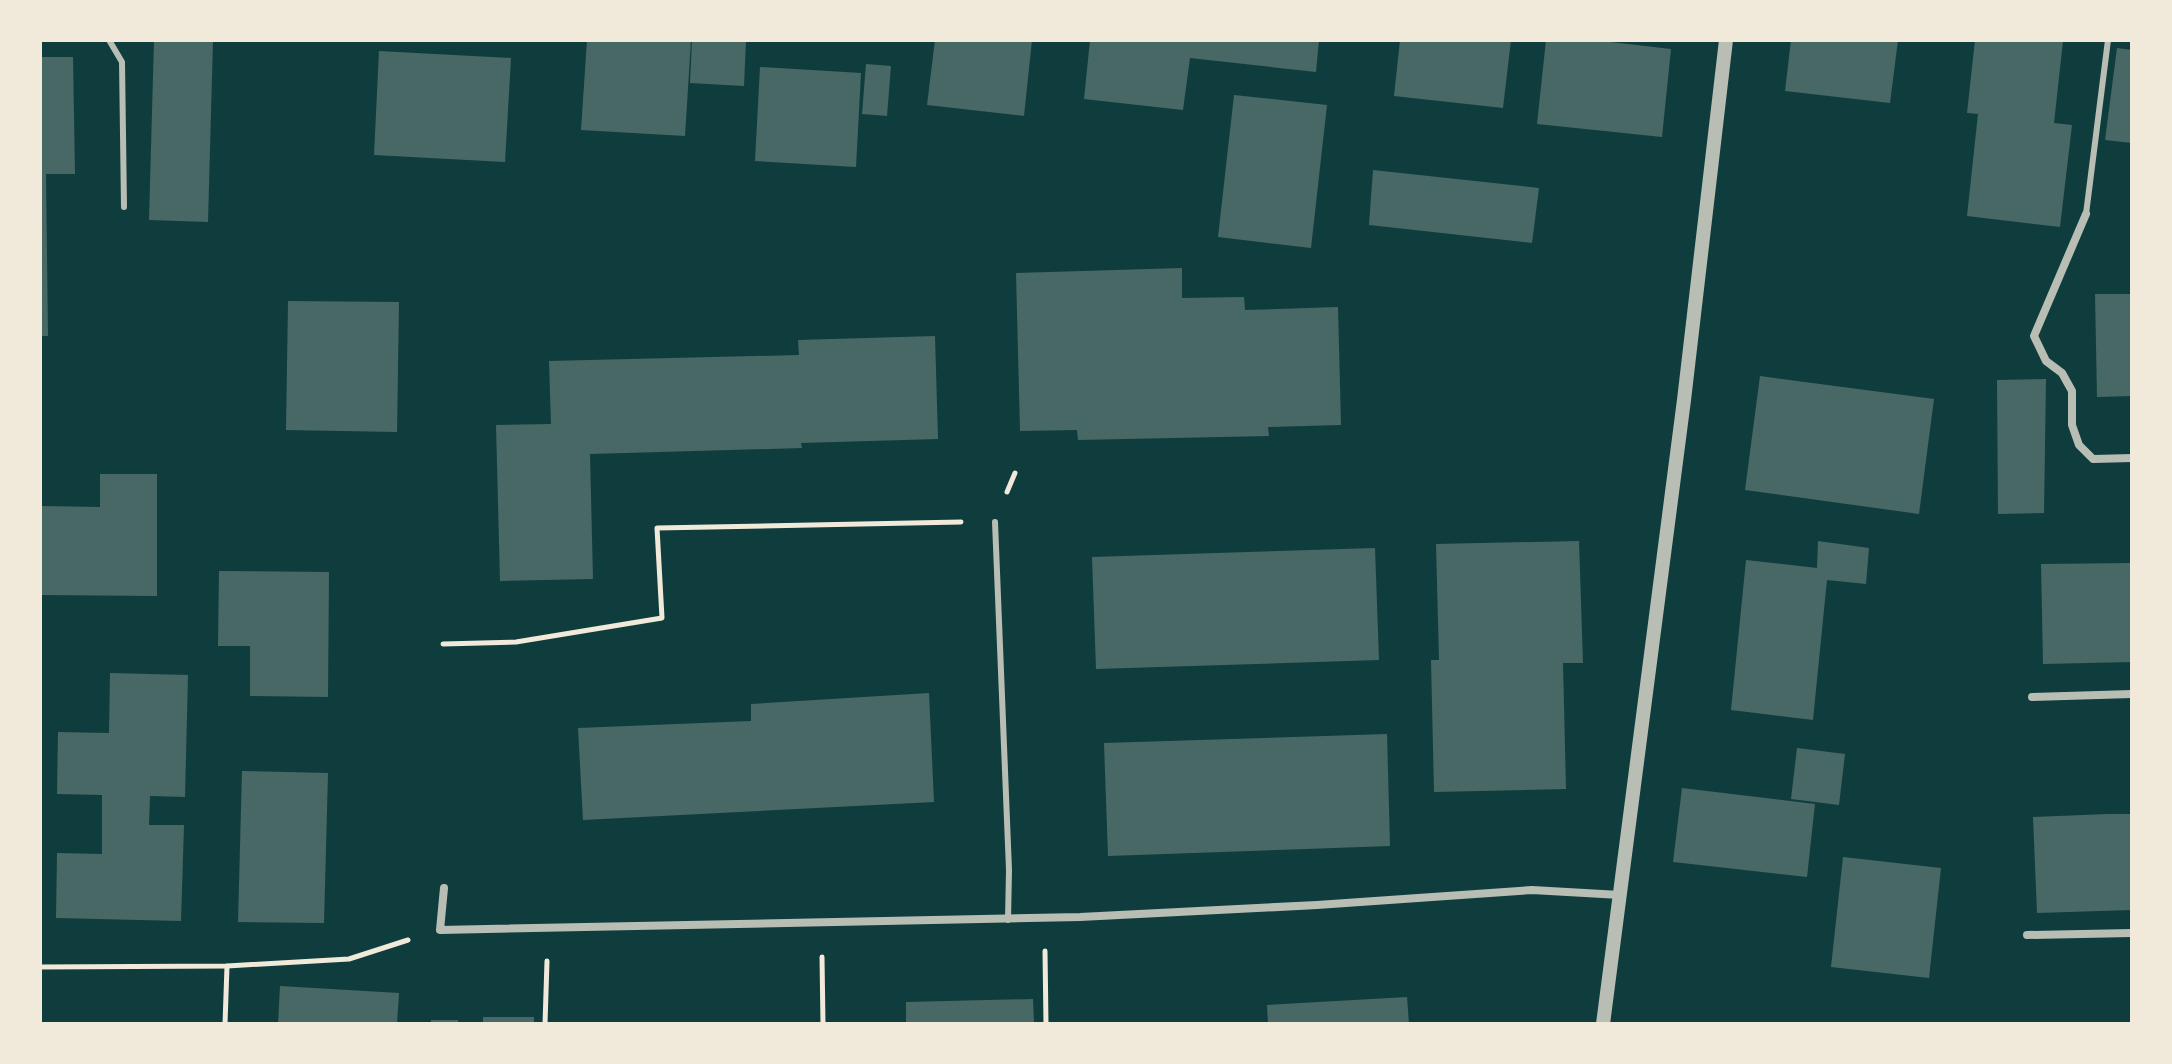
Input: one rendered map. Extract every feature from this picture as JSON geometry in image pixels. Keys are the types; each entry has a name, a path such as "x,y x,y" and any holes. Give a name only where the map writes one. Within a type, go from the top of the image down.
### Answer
{"street":[{"path":"1603,1024 1684,400 1726,40"},
{"path":"2086,214 2034,336 2046,361 2062,373 2072,391 2072,425 2079,445 2093,459 2132,458"},
{"path":"2032,697 2132,694"},
{"path":"444,888 440,930 1008,920 1317,905 1532,890 1621,895"},
{"path":"2027,935 2132,933"}],"lane":[{"path":"109,40 122,62 124,207"},
{"path":"2086,214 2108,40"},
{"path":"995,522 1009,870 1008,920"}],"path":[{"path":"443,644 516,642 662,618 657,528 995,522"},
{"path":"1045,918 1046,1024"},
{"path":"821,924 823,1024"},
{"path":"545,1024 548,929"},
{"path":"40,967 227,966 349,959 440,930"},
{"path":"225,1024 227,966"}],"building":[{"path":"154,40 213,40 208,222 149,220"},
{"path":"587,40 691,40 685,136 581,130"},
{"path":"692,40 746,40 744,86 690,83"},
{"path":"935,40 1032,40 1024,116 927,105"},
{"path":"1090,40 1319,40 1316,72 1190,58 1183,110 1084,99"},
{"path":"1400,40 1511,40 1503,108 1394,96"},
{"path":"1546,40 1593,40 1671,49 1662,137 1537,124"},
{"path":"1791,40 1898,40 1890,103 1785,91"},
{"path":"1975,40 2063,41 2054,123 2072,125 2060,227 1967,216 1978,114 1967,113"},
{"path":"2117,48 2132,50 2132,143 2105,140"},
{"path":"379,51 511,58 505,162 374,155"},
{"path":"40,57 73,57 75,174 46,174 48,336 40,336"},
{"path":"866,64 891,66 887,116 862,114"},
{"path":"760,67 861,73 856,167 755,161"},
{"path":"1234,95 1327,105 1311,248 1218,237"},
{"path":"1373,170 1539,188 1532,243 1369,225"},
{"path":"1182,268 1182,298 1244,297 1245,310 1338,307 1341,425 1268,427 1269,436 1078,440 1077,430 1020,431 1016,273"},
{"path":"2095,294 2132,294 2132,396 2097,397"},
{"path":"288,301 399,302 397,432 286,430"},
{"path":"935,336 938,439 801,443 802,448 590,454 593,579 500,581 496,425 551,424 549,361 799,355 798,340"},
{"path":"1760,376 1934,399 1919,514 1745,490"},
{"path":"2046,379 2044,513 1998,514 1997,380"},
{"path":"100,474 157,474 157,596 40,595 40,506 100,507"},
{"path":"1579,541 1583,663 1563,663 1566,789 1434,792 1431,660 1439,660 1436,544"},
{"path":"1818,541 1869,548 1866,584 1827,580 1813,720 1731,710 1746,560 1817,568"},
{"path":"1375,548 1379,660 1096,669 1092,557"},
{"path":"2132,563 2132,662 2043,664 2041,564"},
{"path":"219,571 329,572 328,697 250,696 250,646 218,646"},
{"path":"110,673 188,675 185,797 150,796 149,825 184,825 181,921 56,918 57,853 102,854 102,795 57,794 58,732 109,733"},
{"path":"929,693 934,802 583,820 578,728 751,721 751,704"},
{"path":"1387,734 1390,846 1108,856 1104,743"},
{"path":"1797,748 1845,754 1839,805 1791,799"},
{"path":"242,771 328,773 324,923 238,922"},
{"path":"1682,788 1815,804 1807,877 1673,862"},
{"path":"2132,814 2132,910 2037,913 2033,817"},
{"path":"1843,857 1941,868 1929,978 1831,967"},
{"path":"280,986 399,993 397,1024 278,1024"},
{"path":"1407,997 1409,1024 1268,1024 1267,1005"},
{"path":"1033,999 1034,1024 906,1024 906,1002"},
{"path":"483,1017 534,1017 534,1024 483,1024"},
{"path":"431,1020 458,1020 458,1024 431,1024"}]}
